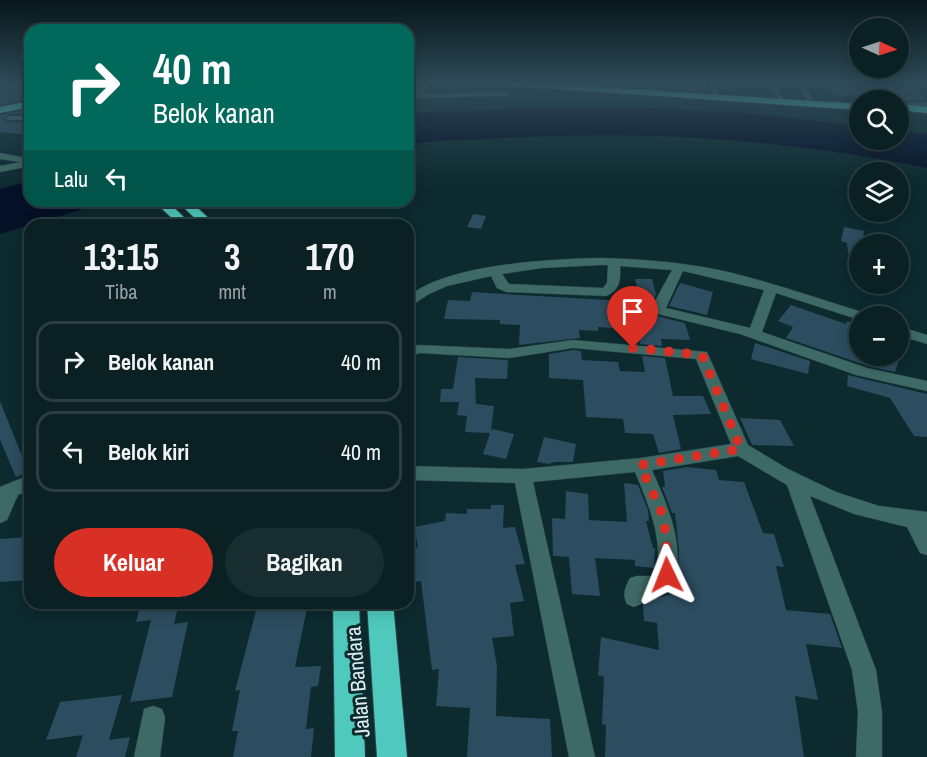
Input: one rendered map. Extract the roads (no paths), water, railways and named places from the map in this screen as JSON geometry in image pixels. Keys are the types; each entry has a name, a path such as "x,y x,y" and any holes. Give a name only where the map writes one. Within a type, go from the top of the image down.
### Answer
{"highway":[{"path":"166,207 180,219"},
{"path":"190,207 203,219"},
{"name":"Jalan Bandara","path":"346,609 350,757"},
{"name":"Jalan Bandara","path":"380,609 392,757"}],"street":[{"path":"10,118 24,118"},
{"path":"0,156 24,161"},
{"path":"0,169 24,163"},
{"path":"495,271 501,285 506,288 606,292 612,289 614,283 614,262"},
{"path":"414,297 432,288 517,267 614,262 679,267 721,274 849,313"},
{"path":"679,267 661,301 659,310 755,334 873,376 899,383 927,386"},
{"path":"755,334 771,288"},
{"path":"909,333 927,339"},
{"path":"414,351 504,354 535,351 553,345 573,344 702,355 741,449 795,482 866,511 920,520 927,547"},
{"path":"414,474 523,476 640,465 741,449"},
{"path":"634,597 637,585 663,585 667,575 666,534 661,511 640,465"},
{"path":"523,476 582,757"},
{"path":"795,482 864,670 870,712 869,757"},
{"path":"0,514 5,493 24,485"},
{"path":"147,757 153,718"}],"water":[{"path":"414,117 783,117 849,125 849,150 909,150 909,132 927,134 927,168 909,165 909,162 896,162 822,150 716,139 610,135 414,144"},
{"path":"24,183 24,207 90,207 50,219 24,219 24,227 0,234 0,189"}]}
